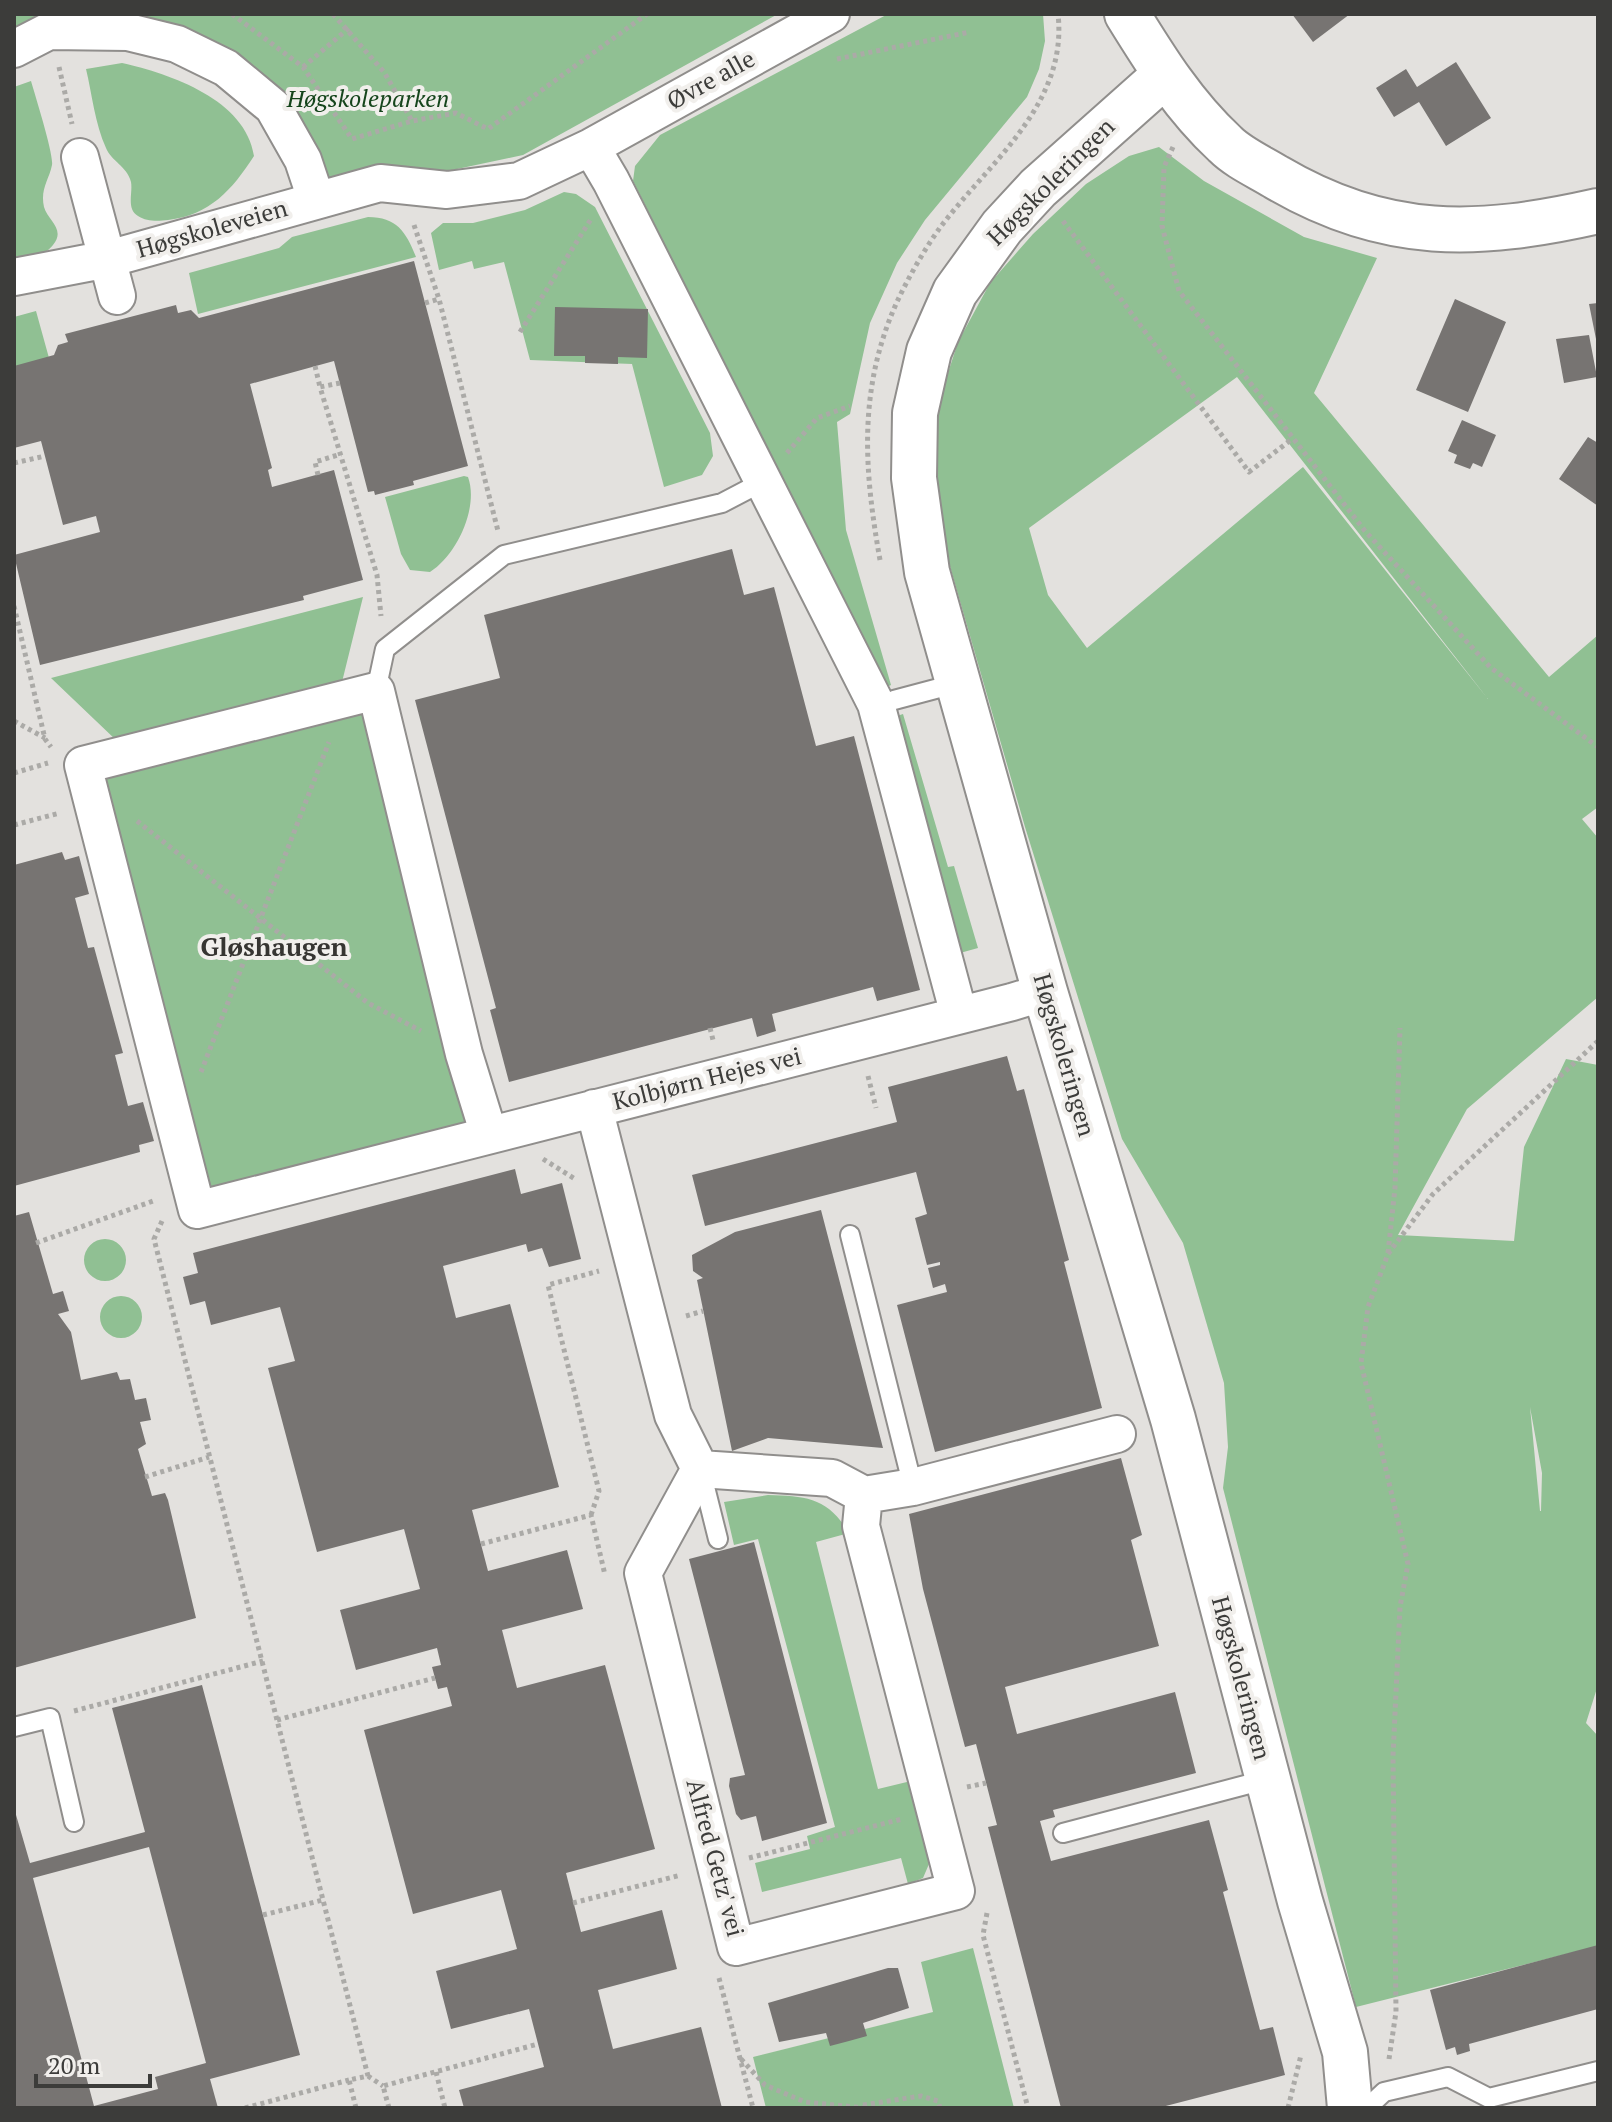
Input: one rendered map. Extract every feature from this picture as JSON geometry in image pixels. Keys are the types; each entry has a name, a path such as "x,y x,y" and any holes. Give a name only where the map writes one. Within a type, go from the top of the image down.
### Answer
{"street":[{"name":"Øvre alle","path":"591,147 831,14"},
{"path":"1127,14 1165,75 1228,148 1337,208 1386,222 1440,231 1501,230 1598,211"},
{"name":"Høgskoleveien","path":"14,49 47,23 128,32 177,44 226,68 273,107 303,160 316,199"},
{"name":"Høgskoleringen","path":"1165,75 1038,188 1002,227 955,292 929,351 915,413 914,478 927,572 958,683 1045,992 1173,1419 1268,1779 1345,2052 1367,2100"},
{"name":"Høgskoleveien","path":"14,277 108,259 380,183 447,190 519,181 591,147"},
{"path":"591,147 876,704 959,1015"},
{"name":"Høgskoleveien","path":"80,157 117,296"},
{"path":"489,1135 361,695 83,765 66,772 129,984 178,1128 197,1210 489,1135 594,1108"},
{"name":"Kolbjørn Hejes vei","path":"700,1469 673,1415 594,1108 1045,992"},
{"path":"643,1573 700,1469 832,1478 864,1495 913,1487 1117,1434"},
{"name":"Alfred Getz' vei","path":"643,1573 736,1947 956,1891 861,1526 864,1495"}],"lane":[{"path":"361,695 385,649 504,555 722,503 764,481"},
{"path":"894,700 958,683"},
{"path":"850,1235 913,1487"},
{"path":"700,1469 718,1539"},
{"path":"14,1727 50,1718 74,1822"},
{"path":"1063,1833 1268,1779"},
{"path":"1367,2108 1367,2100 1448,2077 1489,2098 1598,2071"}],"path":[{"path":"232,14 303,67 352,139 412,121 456,113 488,129 647,14"},
{"path":"333,14 349,28 384,72 412,121"},
{"path":"1058,14 1058,51"},
{"path":"303,67 349,28"},
{"path":"837,59 970,32"},
{"path":"60,73 80,157"},
{"path":"1174,144 1164,167 1162,226 1179,291 1365,531 1491,668 1598,747"},
{"path":"1038,188 1200,401 1249,472 1292,439"},
{"path":"411,216 439,299 504,555"},
{"path":"520,332 592,217"},
{"path":"425,303 439,299"},
{"path":"315,366 377,575 385,649"},
{"path":"320,387 340,383"},
{"path":"764,481 817,418 850,406"},
{"path":"318,475 315,462 341,454"},
{"path":"14,463 45,456"},
{"path":"178,1128 262,922 361,695"},
{"path":"14,721 66,772"},
{"path":"14,773 66,772"},
{"path":"14,825 66,772"},
{"path":"133,818 368,1003 464,1054"},
{"path":"1367,2100 1396,2012 1393,1756 1400,1607 1408,1564 1361,1363 1368,1307 1388,1254 1395,1188 1400,1028"},
{"path":"1388,1254 1433,1194 1598,1041"},
{"path":"36,1243 159,1199"},
{"path":"154,1239 368,2076 383,2086 389,2108"},
{"path":"633,1261 548,1285 599,1491 591,1515 607,1582 643,1573"},
{"path":"145,1477 210,1456"},
{"path":"481,1544 591,1515"},
{"path":"50,1718 155,1693 263,1661"},
{"path":"277,1720 435,1678"},
{"path":"573,1903 935,1811 962,1788 986,1783"},
{"path":"263,1915 323,1900"},
{"path":"988,1907 983,1935 1028,2108"},
{"path":"718,1972 753,2108"},
{"path":"383,2086 538,2044"},
{"path":"740,2058 765,2085 805,2102 864,2107 921,2096 938,2101 940,2108"},
{"path":"436,2072 445,2108"},
{"path":"245,2108 368,2076"},
{"path":"349,2080 356,2108"}],"green space":[{"name":"Høgskoleparken","path":"14,14 778,14 523,155 316,199 273,107 177,44 14,49"},
{"path":"888,14 1043,14 1045,41 1039,69 1027,97 925,220 897,263 870,323 850,414 837,422 846,530 891,685 887,687 633,181 635,166 660,135"},
{"path":"122,63 162,74 203,93 237,119 248,136 254,156 228,190 208,207 183,217 153,221 134,213 129,176 108,153 102,139 86,69"},
{"path":"31,81 52,159 44,190 44,207 58,234 45,252 14,261 14,87"},
{"path":"1159,147 1204,181 1304,237 1377,258 1314,393 1549,677 1598,635 1598,807 1582,819 1598,838 1598,997 1467,1109 1398,1235 1514,1241 1524,1147 1566,1059 1598,1065 1598,1685 1586,1723 1598,1736 1598,1946 1356,2007 1223,1488 1228,1447 1224,1383 1183,1243 1122,1139 1025,827 945,549 931,480 936,410 958,342 990,283 1033,234 1086,184 1129,156","holes":["1237,377 1488,699 1303,467 1087,648 1048,595 1029,528","1530,1407 1542,1473 1541,1511 1540,1511"]},
{"path":"564,192 576,194 595,207 710,433 713,456 702,475 664,487 632,364 530,360 504,262 474,269 472,261 439,270 431,233 443,223 473,223 525,210"},
{"path":"368,217 386,220 399,228 416,257 198,314 189,273 279,248 292,237"},
{"path":"36,311 49,358 14,367 14,317"},
{"path":"468,477 471,489 470,502 468,516 457,542 430,572 410,570 401,554 385,497"},
{"path":"363,597 342,682 117,741 51,678"},
{"path":"362,710 468,1121 206,1188 100,777"},
{"path":"903,714 948,867 954,866 978,948 960,953 897,716"},
{"path":"105,1239 120,1245 126,1260 120,1275 105,1281 90,1275 84,1260 90,1245"},
{"path":"121,1296 136,1302 142,1317 136,1332 121,1338 106,1332 100,1317 106,1302"},
{"path":"768,1495 815,1501 833,1512 849,1533 816,1542 878,1789 911,1781 929,1864 923,1878 908,1884 901,1858 762,1892 755,1863 810,1849 807,1836 835,1827 758,1539 734,1545 724,1502"},
{"path":"973,1948 1014,2108 766,2108 753,2057 933,2012 921,1962"}],"building":[{"path":"1292,14 1350,14 1313,42"},
{"path":"1456,62 1491,118 1446,146 1419,102 1394,117 1376,88 1406,69 1417,87"},
{"path":"414,261 468,466 375,495 374,491 368,492 334,361 250,384 272,468 268,470 272,487 334,470 363,580 303,596 304,600 40,665 14,555 100,532 96,516 63,525 41,441 14,448 14,366 54,355 58,345 68,342 65,334 176,305 178,313 191,310 199,318"},
{"path":"1455,299 1506,322 1468,412 1416,390"},
{"path":"1598,303 1598,344 1597,344 1589,304"},
{"path":"555,307 648,309 647,358 618,357 618,364 585,363 585,356 554,356"},
{"path":"1589,335 1597,377 1564,383 1556,339"},
{"path":"1462,420 1496,435 1482,467 1473,463 1470,469 1454,463 1457,455 1448,451"},
{"path":"1588,437 1598,443 1598,506 1559,479"},
{"path":"732,549 744,595 774,587 816,746 854,736 920,990 877,1001 873,987 772,1014 776,1031 757,1037 752,1018 509,1082 490,1010 496,1008 415,700 500,678 484,615"},
{"path":"62,852 65,860 79,856 89,894 75,898 88,948 94,947 123,1053 115,1055 128,1106 143,1102 154,1141 139,1145 140,1152 14,1186 14,865"},
{"path":"1007,1056 1017,1091 1024,1089 1069,1260 1064,1262 1102,1408 935,1452 897,1305 947,1292 945,1284 933,1288 928,1268 940,1265 940,1262 927,1265 915,1218 927,1214 916,1172 705,1226 692,1175 897,1122 888,1087"},
{"path":"515,1169 521,1194 562,1183 581,1259 549,1267 542,1248 528,1252 526,1244 443,1266 456,1318 510,1304 559,1487 472,1510 488,1571 567,1550 583,1609 502,1630 517,1688 605,1665 655,1849 566,1873 581,1932 662,1910 677,1969 598,1990 613,2049 701,2027 722,2108 464,2108 459,2090 544,2067 529,2009 451,2029 436,1971 517,1949 501,1890 413,1914 364,1730 452,1706 447,1687 438,1689 432,1667 441,1665 437,1648 356,1670 340,1610 420,1589 404,1529 317,1552 268,1368 295,1361 280,1307 211,1325 205,1301 190,1305 183,1277 198,1273 193,1253"},
{"path":"821,1210 883,1448 768,1438 732,1451 697,1280 703,1278 693,1271 692,1255 735,1232"},
{"path":"29,1212 53,1294 63,1291 69,1311 58,1314 71,1332 81,1380 117,1372 120,1380 130,1379 135,1400 146,1398 151,1420 140,1422 146,1444 138,1449 152,1496 165,1493 168,1500 196,1618 14,1668 14,1216"},
{"path":"1121,1458 1142,1535 1131,1540 1159,1646 1005,1687 1017,1734 1175,1692 1196,1773 1053,1810 1055,1817 1040,1821 1051,1861 1209,1820 1228,1890 1223,1892 1260,2030 1273,2027 1285,2075 1158,2108 1061,2108 988,1827 997,1825 976,1744 965,1747 923,1589 909,1514"},
{"path":"754,1542 827,1823 762,1841 756,1816 741,1820 736,1814 730,1778 745,1775 689,1559"},
{"path":"202,1685 300,2055 210,2079 218,2108 14,2108 14,1808 30,1863 145,1832 112,1708","holes":["149,1847 206,2063 155,2077 158,2089 94,2106 33,1878"]},
{"path":"1598,1945 1598,2009 1469,2044 1470,2051 1457,2055 1455,2047 1446,2050 1430,1990"},
{"path":"888,1968 898,1968 909,2008 863,2023 867,2036 830,2046 826,2033 779,2042 768,2003"}],"district":[{"name":"Gløshaugen","path":"274,947"}]}
